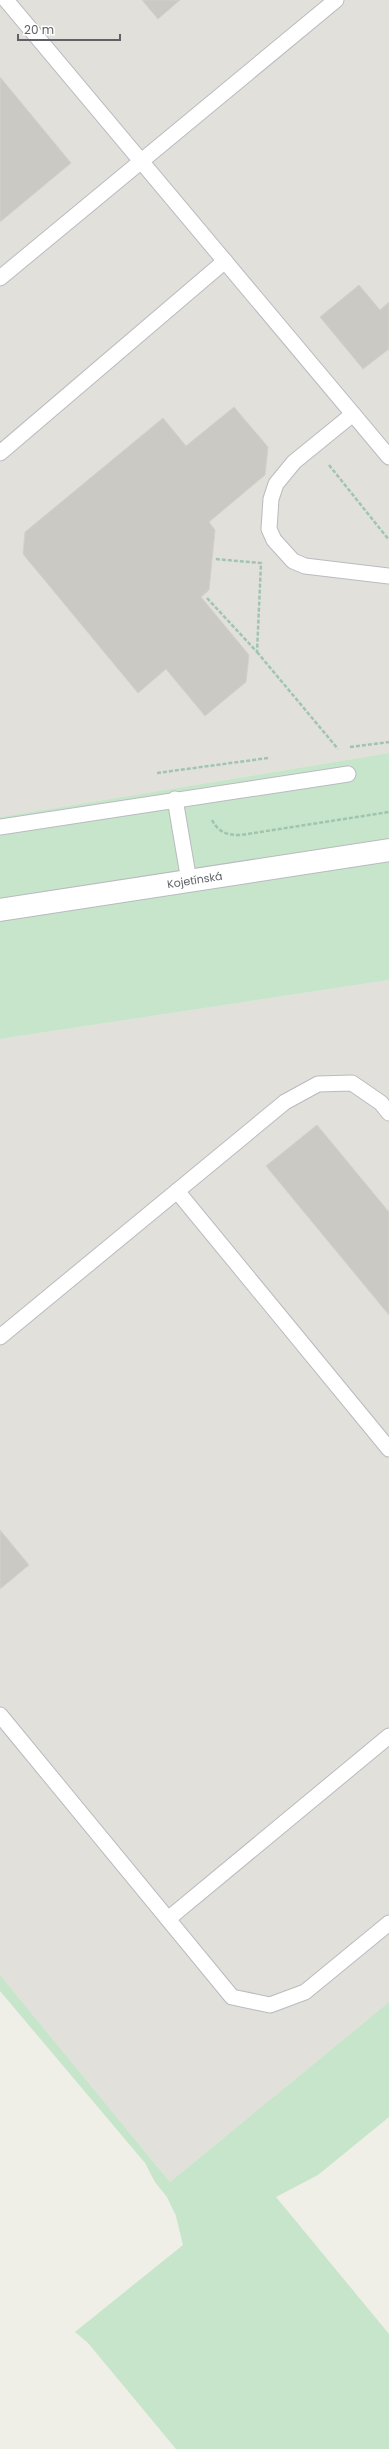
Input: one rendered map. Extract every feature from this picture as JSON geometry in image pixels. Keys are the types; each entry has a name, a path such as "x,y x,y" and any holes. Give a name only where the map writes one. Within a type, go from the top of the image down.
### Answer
{"main road":[{"name":"Kojetínská","path":"0,910 389,850"}],"lane":[{"path":"6,0 389,457"},
{"path":"0,278 336,0"},
{"path":"0,453 225,262"},
{"path":"353,414 294,462 276,484 271,499 269,530 274,540 293,561 305,566 389,576"},
{"path":"0,827 175,799 348,774"},
{"path":"175,799 190,881"},
{"path":"0,1337 285,1102 318,1084 352,1083 381,1103 389,1112"},
{"path":"177,1191 389,1449"},
{"path":"0,1715 232,1997 270,2005 305,1992 389,1923"},
{"path":"168,1919 389,1736"}],"path":[{"path":"314,447 389,540"},
{"path":"215,559 261,563 257,652"},
{"path":"207,598 257,652 338,749"},
{"path":"211,818 217,829 231,835 389,812"}],"shaded area":[{"path":"0,0 389,0 389,753 0,817"},
{"path":"389,980 389,2002 170,2182 0,1975 0,1039"}],"green space":[{"path":"389,753 389,980 0,1039 0,817"},
{"path":"0,1975 170,2182 389,2002 389,2117 318,2175 276,2197 389,2334 389,2449 176,2449 88,2343 75,2332 183,2245 176,2216 167,2197 155,2182 145,2163 0,1991"}],"building":[{"path":"142,0 180,0 158,19"},
{"path":"0,77 71,163 0,222"},
{"path":"359,285 380,310 389,302 389,349 363,369 320,317"},
{"path":"234,407 268,447 265,475 209,522 215,530 209,590 201,597 249,655 246,682 205,716 166,669 138,693 23,554 25,532 163,418 186,446"},
{"path":"317,1125 389,1212 389,1315 266,1166"},
{"path":"0,1530 29,1565 0,1589"}]}
